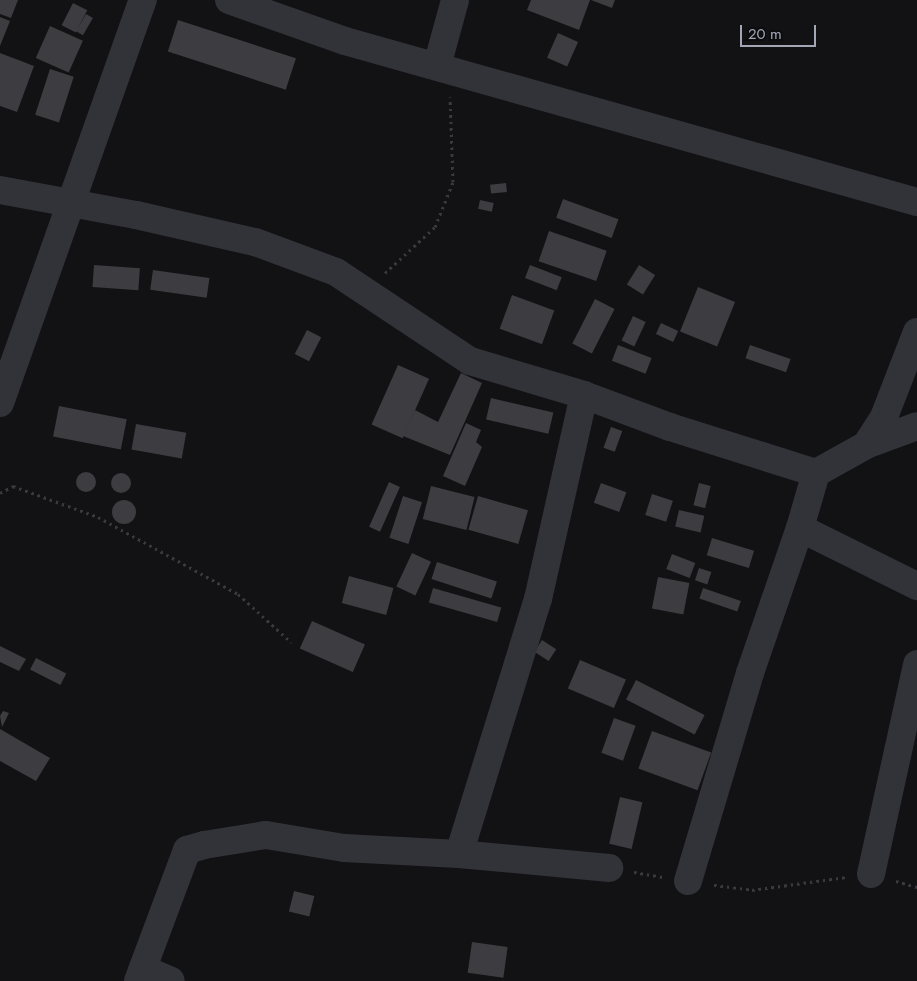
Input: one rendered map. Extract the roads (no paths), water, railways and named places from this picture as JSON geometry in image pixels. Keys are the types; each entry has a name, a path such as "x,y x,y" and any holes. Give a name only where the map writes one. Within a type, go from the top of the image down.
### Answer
{"street":[{"path":"0,403 143,0"},
{"path":"229,0 345,41 917,202"},
{"path":"444,68 455,0"},
{"path":"0,190 255,242 336,272 470,361 584,395 670,427 816,473"},
{"path":"866,444 884,417 917,332"},
{"path":"459,854 538,599 584,395"},
{"path":"688,880 750,673 800,528 816,473 866,444 917,426"},
{"path":"800,528 917,586"},
{"path":"871,874 917,664"},
{"path":"171,981 140,975 187,850 266,835 344,848 459,854 609,868"}]}
